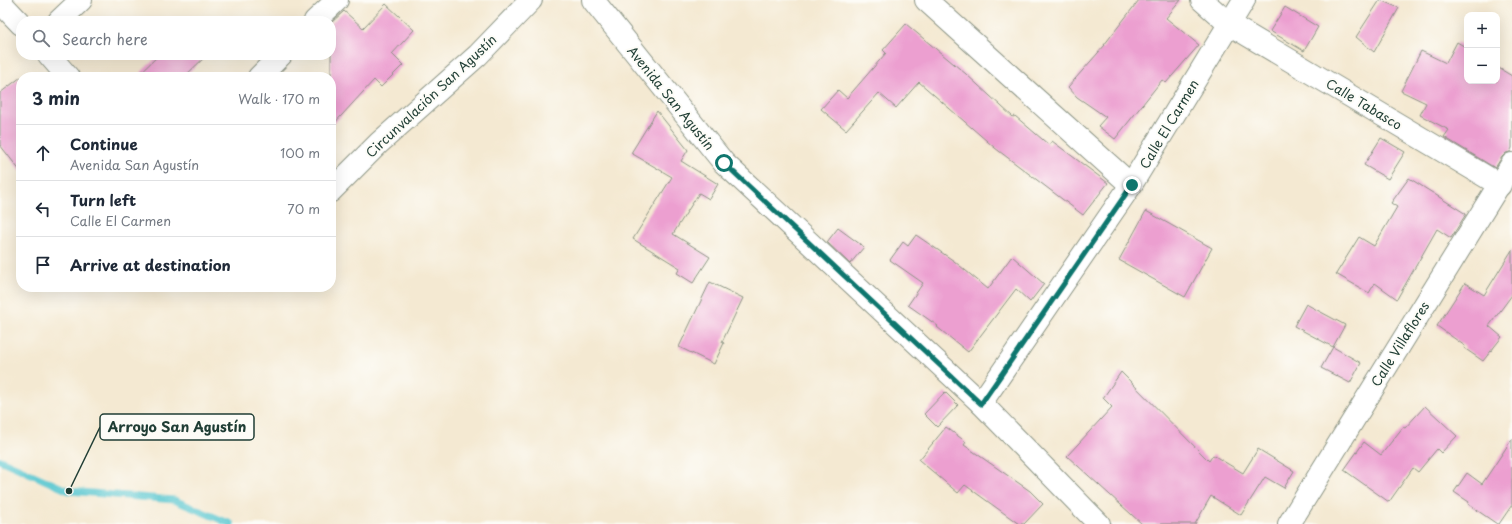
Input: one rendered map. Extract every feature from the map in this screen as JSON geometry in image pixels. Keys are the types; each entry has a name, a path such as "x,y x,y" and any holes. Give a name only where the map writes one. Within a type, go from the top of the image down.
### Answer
{"street":[{"path":"64,16 81,0"},
{"path":"321,16 337,0"},
{"name":"Circunvalación San Agustín","path":"336,186 379,143 478,55 531,0"},
{"name":"Avenida San Agustín","path":"593,0 724,163 981,404 1099,524"},
{"path":"926,0 1132,185"},
{"name":"Calle Tabasco","path":"1202,0 1229,24 1500,184"},
{"name":"Calle El Carmen","path":"981,404 1132,185 1244,0"},
{"path":"0,2 16,19"},
{"path":"53,60 64,72"},
{"path":"264,72 276,60"},
{"name":"Calle Villaflores","path":"1289,524 1512,164"}],"building":[{"path":"1139,0 1181,0 1166,18 1199,45 1166,83 1162,80 1115,139 1098,126 1106,117 1077,97 1068,87 1105,45"},
{"path":"1380,0 1399,8 1374,52 1356,37"},
{"path":"386,4 414,30 392,54 403,65 381,87 374,80 336,122 336,72 331,72 331,60 336,60 336,18 344,11 363,28"},
{"path":"1285,7 1318,27 1304,51 1270,31"},
{"path":"906,24 966,74 1013,117 1015,116 1049,145 1052,141 1108,183 1083,215 995,148 919,82 896,108 879,93 846,130 821,109 838,90 847,98 886,53 883,50"},
{"path":"1457,42 1464,46 1464,84 1500,84 1500,69 1512,76 1512,148 1510,152 1506,153 1502,157 1495,168 1444,137 1449,130 1420,115 1426,103 1401,91 1421,51 1446,63"},
{"path":"154,60 202,60 189,72 141,72"},
{"path":"16,81 16,166 0,145 0,93"},
{"path":"657,111 688,150 681,161 718,184 709,199 699,193 673,234 710,257 693,283 677,273 680,268 633,239 672,177 631,153"},
{"path":"1381,138 1405,152 1388,179 1364,165"},
{"path":"1409,178 1466,214 1451,238 1437,229 1397,299 1375,283 1369,293 1336,274 1359,237 1374,246 1397,207 1391,203"},
{"path":"1146,211 1212,248 1185,297 1119,260"},
{"path":"838,228 864,247 850,264 827,242"},
{"path":"916,235 954,261 988,289 1012,256 1044,284 1030,302 1016,289 968,352 937,327 938,326 908,305 923,283 890,260 903,242 908,246"},
{"path":"1512,250 1512,295 1489,326 1502,337 1483,361 1437,326 1465,283 1484,295"},
{"path":"710,282 743,298 722,342 724,343 714,364 679,347"},
{"path":"1306,304 1345,325 1333,347 1294,326"},
{"path":"1333,347 1361,363 1350,383 1321,368"},
{"path":"1121,372 1209,461 1213,455 1243,473 1258,449 1294,471 1284,488 1265,477 1241,515 1211,496 1195,524 1142,524 1067,456 1112,407 1103,398"},
{"path":"945,392 958,405 937,427 924,414"},
{"path":"1425,406 1457,436 1441,453 1437,449 1418,472 1413,468 1389,502 1344,470 1364,442 1381,455 1403,427 1405,428"},
{"path":"946,427 966,442 964,445 1030,491 1043,504 1024,524 1019,524 965,485 958,493 919,460"},
{"path":"1512,439 1512,505 1499,524 1497,524 1468,504 1469,502 1454,492 1467,473 1482,484"}],"waterway":[{"path":"0,460 69,491 174,500 231,524"}],"place":[{"name":"Arroyo San Agustín","path":"69,491"}],"route":[{"path":"724,163 981,404 1132,185"}]}
